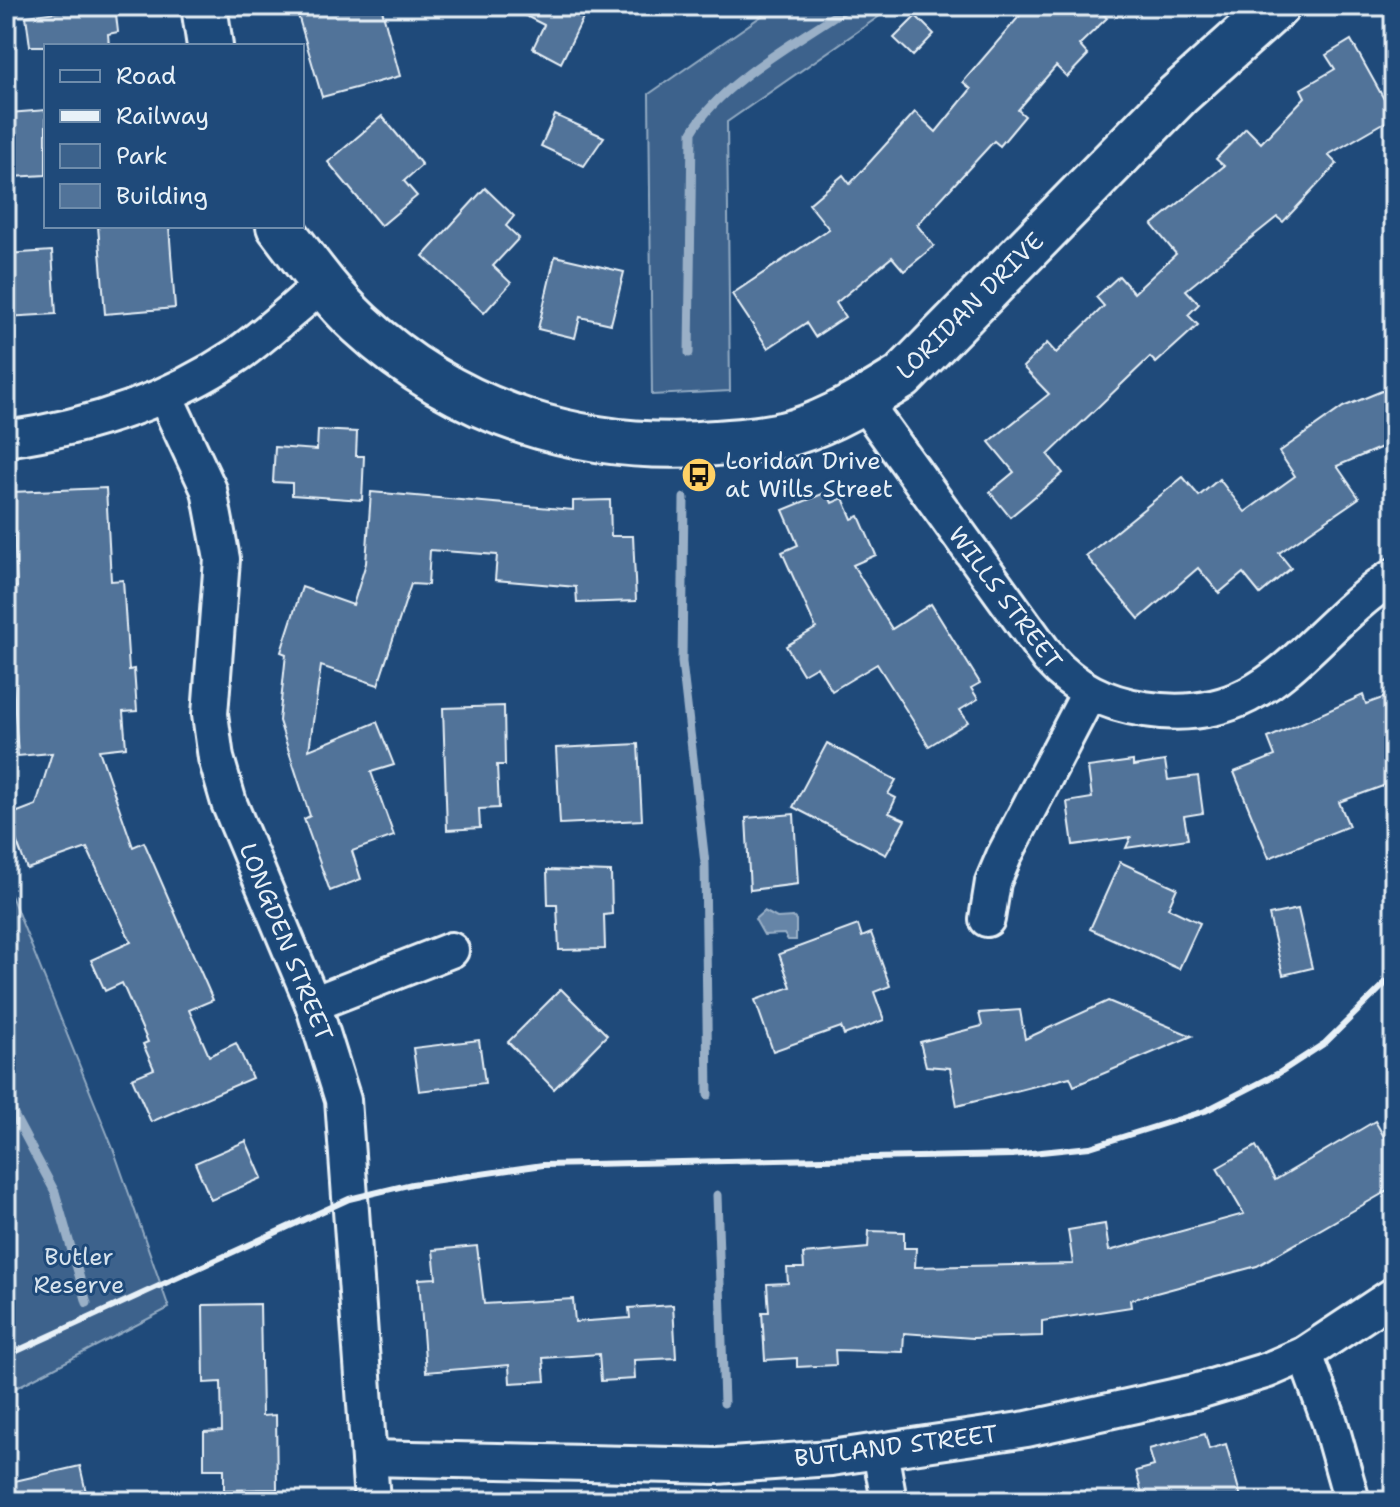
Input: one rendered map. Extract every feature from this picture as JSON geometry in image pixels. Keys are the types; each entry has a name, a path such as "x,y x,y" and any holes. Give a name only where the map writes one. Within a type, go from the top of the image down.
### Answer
{"street":[{"path":"204,6 210,44"},
{"name":"LORIDAN DRIVE","path":"281,228 323,284 359,324 439,383 503,413 590,440 647,446 748,440 794,432 863,401 902,377 1178,95 1277,6"},
{"path":"6,439 106,418 165,396 240,353 323,284"},
{"name":"LONGDEN STREET","path":"165,396 209,490 222,559 210,714 216,758 229,803 313,1004 343,1100 372,1501"},
{"name":"WILLS STREET","path":"863,401 1049,659 1066,678 1089,693 1126,707 1165,712 1212,710 1249,697 1278,678 1343,616 1394,576"},
{"path":"987,919 993,882 1004,856 1089,693"},
{"path":"313,1004 451,950"},
{"name":"BUTLAND STREET","path":"369,1458 717,1466 880,1451 1027,1429 1134,1406 1268,1370 1305,1354 1394,1295"},
{"path":"1305,1354 1330,1423 1352,1501"},
{"path":"880,1451 889,1501"}],"green space":[{"path":"776,6 894,6 727,122 730,391 652,395 649,94"},
{"name":"Butler Reserve","path":"6,883 114,1151 169,1308 6,1393"}],"shaded area":[{"path":"764,911 777,918 793,917 796,920 796,940 788,940 784,934 764,935 755,919"}],"building":[{"path":"79,6 115,6 118,32 108,34 109,44 30,46 26,16 80,9"},
{"path":"331,6 381,6 400,76 322,97 298,15"},
{"path":"506,6 589,6 561,63 533,48 544,25"},
{"path":"1028,6 1094,6 1107,18 1079,45 1088,55 1067,77 1056,66 1018,110 1025,116 1000,146 994,141 917,225 934,246 904,271 892,257 836,303 845,317 815,337 806,323 768,348 732,294 829,229 809,204 843,175 850,184 915,112 936,132 971,89 963,82"},
{"path":"916,16 934,34 913,56 894,38"},
{"path":"1351,40 1394,117 1328,155 1337,164 1283,222 1277,217 1186,290 1199,304 1188,315 1198,325 1156,363 1150,357 1048,455 1063,473 1010,517 990,492 1014,472 989,442 1049,394 1023,367 1047,343 1056,353 1104,306 1096,297 1119,276 1134,293 1176,254 1152,225 1224,166 1216,159 1246,128 1261,143 1305,97 1301,89 1335,69 1326,55"},
{"path":"44,110 44,175 12,177 9,113"},
{"path":"555,115 604,137 584,166 541,146"},
{"path":"382,116 422,165 404,181 417,196 381,226 328,162"},
{"path":"485,188 514,216 506,226 519,238 493,266 511,283 484,313 423,256"},
{"path":"98,228 169,228 175,308 105,314"},
{"path":"52,251 56,314 6,317 6,254"},
{"path":"555,256 624,272 611,324 580,317 575,338 538,329"},
{"path":"1394,386 1394,442 1337,466 1359,498 1279,553 1291,568 1260,594 1243,573 1219,593 1198,568 1139,619 1086,556 1183,477 1199,496 1219,479 1245,512 1295,476 1279,452 1343,407"},
{"path":"318,430 357,432 356,456 364,456 362,500 292,495 292,483 273,482 275,447 317,450"},
{"path":"106,488 111,581 123,580 129,670 134,669 137,711 123,712 126,747 99,750 133,847 144,842 213,1000 189,1010 209,1056 236,1043 252,1078 151,1122 132,1078 154,1069 143,1044 148,1042 122,983 105,991 91,960 131,942 87,848 27,869 7,816 36,805 52,753 18,756 11,653 6,654 6,588 17,587 12,492"},
{"path":"371,492 573,510 573,501 610,500 611,536 633,536 636,601 577,603 576,587 495,580 497,555 430,550 428,585 411,584 378,685 321,666 309,750 377,722 394,765 371,772 394,836 352,851 361,879 330,891 304,819 310,816 279,721 286,654 281,652 302,587 353,605 366,563"},
{"path":"827,492 832,503 843,498 852,519 859,516 876,555 853,565 892,629 931,604 980,683 971,688 978,699 960,710 968,722 929,746 877,664 832,691 817,666 803,674 786,646 816,628 782,552 798,545 783,510"},
{"path":"1363,695 1366,704 1388,696 1394,713 1394,782 1339,802 1349,826 1269,858 1234,772 1275,756 1268,738"},
{"path":"504,706 505,765 497,765 499,808 479,809 480,828 447,830 443,708"},
{"path":"827,743 896,780 888,794 896,798 889,813 905,820 886,855 793,807"},
{"path":"638,744 642,820 560,824 556,748"},
{"path":"1133,761 1133,766 1165,761 1168,780 1198,776 1203,813 1184,816 1188,839 1126,848 1131,837 1073,845 1067,802 1092,798 1088,767"},
{"path":"794,814 798,884 750,890 746,818"},
{"path":"1120,862 1177,888 1168,908 1200,923 1179,969 1090,929"},
{"path":"547,870 611,872 612,914 604,915 605,949 559,950 557,905 548,905"},
{"path":"1298,909 1312,968 1283,975 1269,915"},
{"path":"858,925 862,937 871,933 890,986 874,992 884,1020 844,1035 841,1027 773,1051 755,1000 791,987 779,954"},
{"path":"561,989 607,1035 554,1089 508,1042"},
{"path":"1108,1001 1192,1036 1074,1086 1070,1077 957,1106 950,1068 926,1066 920,1042 982,1026 979,1013 1020,1010 1025,1039"},
{"path":"479,1040 485,1083 419,1091 413,1048"},
{"path":"1375,1121 1394,1154 1394,1187 1257,1266 1130,1300 1131,1307 1042,1321 1042,1336 973,1338 904,1333 903,1352 835,1350 836,1365 797,1367 797,1358 765,1360 762,1312 769,1312 767,1284 788,1283 787,1268 804,1268 803,1254 868,1248 869,1231 904,1232 904,1248 916,1248 915,1267 1073,1264 1068,1230 1105,1224 1109,1251 1244,1214 1217,1168 1256,1146 1275,1180"},
{"path":"246,1141 262,1178 211,1200 195,1163"},
{"path":"477,1246 484,1304 573,1299 575,1322 630,1318 629,1308 673,1305 676,1358 634,1360 635,1379 601,1381 599,1354 543,1358 545,1381 510,1383 509,1365 426,1372 419,1279 436,1278 433,1250"},
{"path":"260,1304 262,1416 276,1415 277,1489 224,1490 224,1469 204,1469 204,1432 222,1431 221,1382 204,1383 203,1305"},
{"path":"1205,1434 1209,1449 1226,1444 1242,1501 1144,1501 1136,1471 1154,1466 1149,1449"},
{"path":"80,1466 88,1501 6,1501 6,1483"}],"waterway":[{"path":"689,353 692,132 705,113 742,79 849,6"},
{"path":"684,498 682,662 705,863 708,1095"},
{"path":"6,1100 55,1192 87,1303"},
{"path":"717,1195 724,1403"}],"railway":[{"path":"6,1356 349,1199 412,1184 543,1165 1012,1155 1090,1147 1205,1111 1279,1073 1325,1043 1394,975"}],"place":[{"name":"Loridan Drive at Wills Street","path":"699,475"}]}
